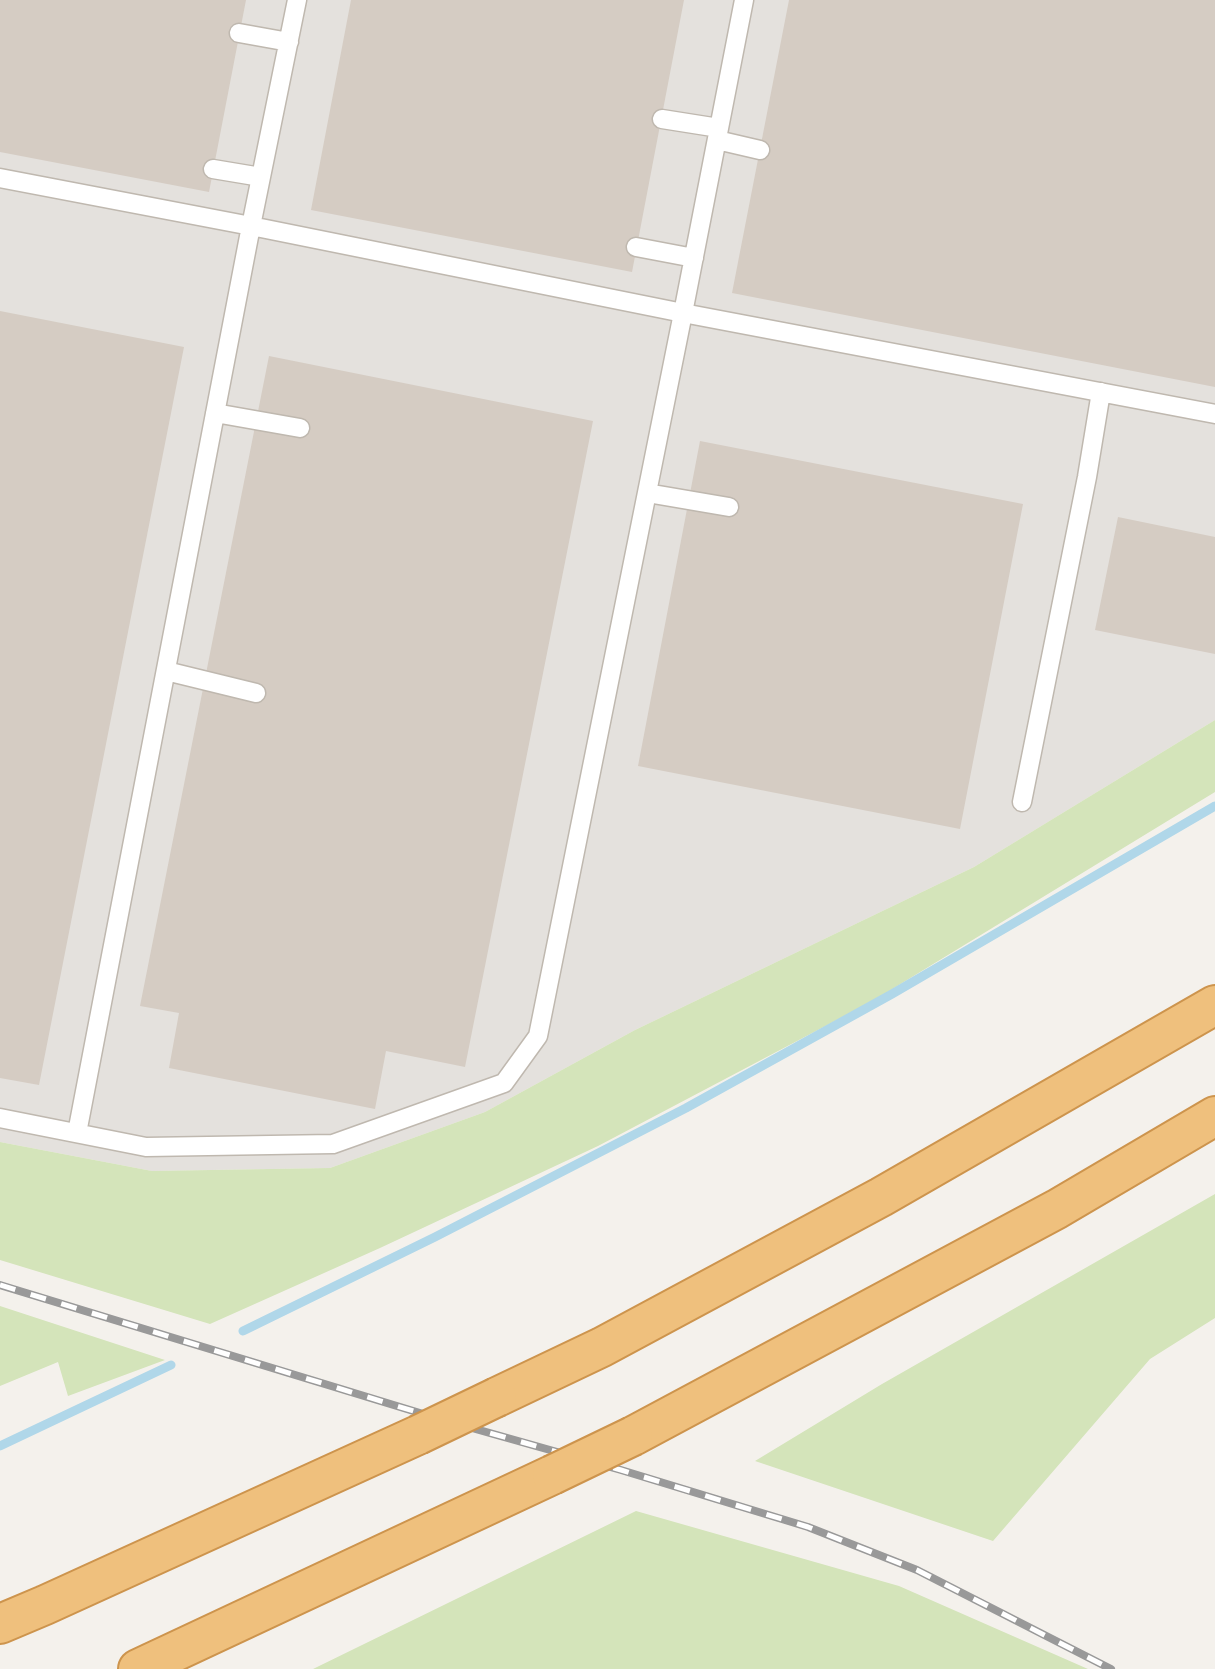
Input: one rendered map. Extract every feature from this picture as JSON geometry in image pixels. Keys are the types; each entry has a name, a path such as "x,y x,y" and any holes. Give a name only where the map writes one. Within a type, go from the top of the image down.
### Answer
{"highway":[{"path":"0,1624 418,1435 614,1341 881,1197 1215,1005"},
{"path":"138,1669 633,1436 1057,1209 1215,1115"}],"lane":[{"path":"76,1133 297,0"},
{"path":"0,1118 146,1147 333,1144 504,1083 538,1035 744,0"},
{"path":"239,33 289,42"},
{"path":"662,118 718,134 760,150"},
{"path":"213,169 261,177"},
{"path":"0,178 683,313 1215,414"},
{"path":"636,247 694,258"},
{"path":"1022,802 1087,477 1101,392"},
{"path":"215,413 300,428"},
{"path":"647,493 729,507"},
{"path":"166,671 256,693"}],"shaded area":[{"path":"0,0 1215,0 1215,720 974,867 635,1030 485,1112 330,1168 152,1171 0,1142"}],"green space":[{"path":"1215,720 1215,792 871,1002 598,1146 210,1324 0,1260 0,1142 152,1171 330,1168 485,1112 635,1030 974,867"},
{"path":"1215,1194 1215,1318 1150,1359 993,1541 755,1461 882,1384"},
{"path":"0,1306 165,1360 68,1396 58,1362 0,1386"},
{"path":"636,1511 899,1586 1088,1669 313,1669"}],"building":[{"path":"0,0 246,0 209,192 0,152"},
{"path":"351,0 684,0 632,272 311,210"},
{"path":"789,0 1215,0 1215,387 732,293"},
{"path":"0,311 184,347 39,1085 0,1078"},
{"path":"269,356 593,421 465,1067 386,1051 375,1109 169,1068 179,1013 140,1006"},
{"path":"700,441 1023,504 960,829 638,766"},
{"path":"1118,517 1215,537 1215,654 1095,630"}],"waterway":[{"path":"243,1331 435,1237 686,1108 892,994 1215,806"},
{"path":"0,1446 171,1365"}],"railway":[{"path":"0,1285 433,1417 808,1527 917,1570 1111,1669"}]}
